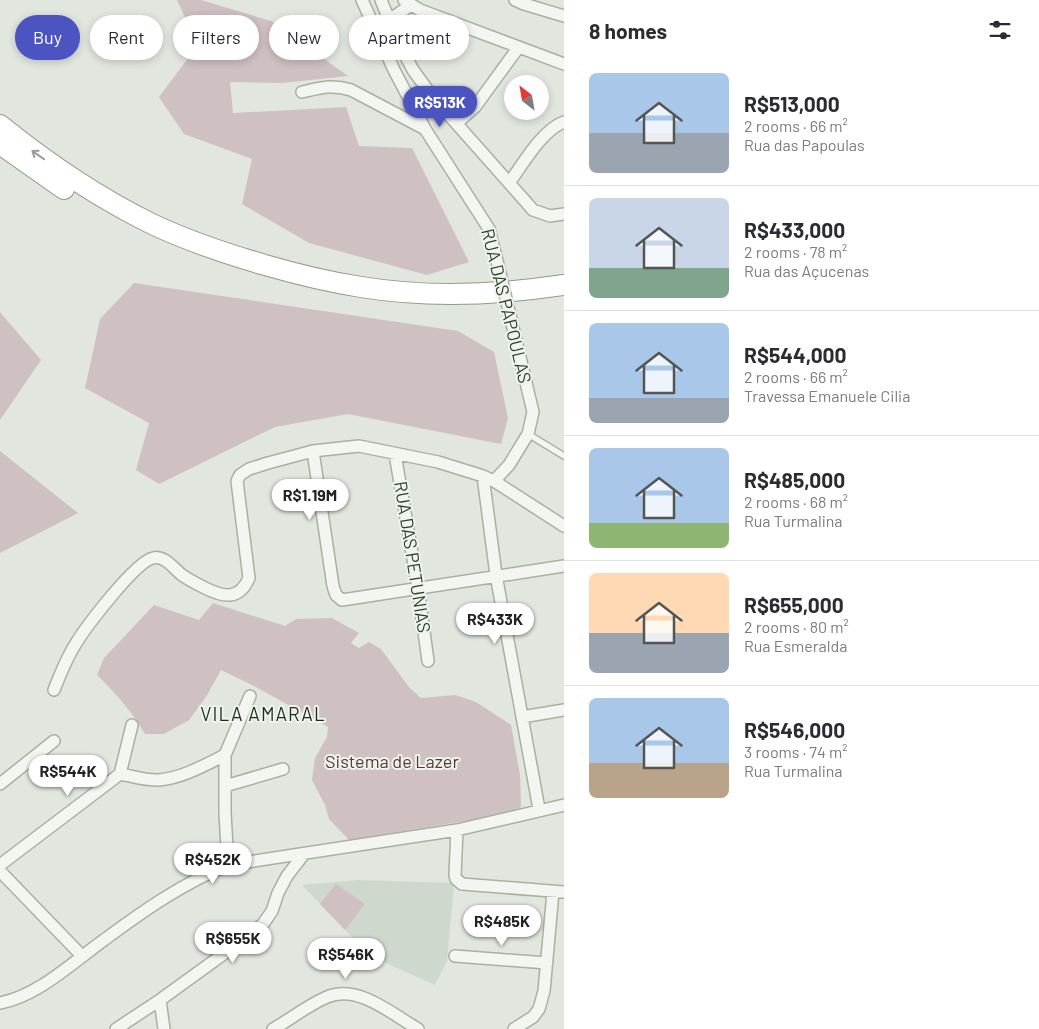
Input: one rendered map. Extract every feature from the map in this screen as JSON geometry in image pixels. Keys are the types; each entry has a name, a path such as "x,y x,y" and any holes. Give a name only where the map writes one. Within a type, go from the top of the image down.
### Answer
{"highway":[{"path":"0,125 64,173 110,202 153,224 238,257 294,273 360,287 417,293 481,294 564,285"},
{"path":"0,144 61,187 109,216 143,233 226,267 282,284 330,294 400,304 472,306 564,299"}],"street":[{"name":"RUA DAS PAPOULAS","path":"362,0 394,70 425,130 489,229 533,412 528,434 509,465 488,479"},
{"path":"381,0 387,15"},
{"path":"515,0 564,16"},
{"path":"394,15 407,2 420,10 564,64"},
{"path":"457,123 475,106 518,48"},
{"path":"408,60 432,96 533,210 550,216 564,214"},
{"path":"302,92 329,86 339,86 425,130"},
{"path":"509,183 545,135 556,125 564,122"},
{"path":"54,690 74,646 119,587 146,561 153,558 163,560 172,565 182,575 221,596 236,593 245,587 249,578 237,481 240,475 268,462 313,451 358,446 447,464 488,479 564,526"},
{"path":"313,451 333,586 336,595 342,600 564,566"},
{"name":"RUA DAS PETUNIAS","path":"395,454 418,588 428,661"},
{"path":"488,479 496,575 539,810"},
{"path":"228,865 225,755 250,696"},
{"path":"522,717 564,710"},
{"path":"0,866 120,774 132,725"},
{"path":"0,784 54,741"},
{"path":"120,774 157,780 172,778 225,755"},
{"path":"225,786 283,768"},
{"path":"0,1003 11,1001 53,978 155,904 197,878 228,865 457,830 564,805"},
{"path":"457,830 455,875 456,879 462,884 559,892 544,991 539,1009 528,1021 514,1029"},
{"path":"116,1029 160,1000 264,924 272,911 278,893 304,854"},
{"path":"0,871 82,956"},
{"path":"454,956 547,963"},
{"path":"273,1029 326,997 351,993 366,998 418,1029"},
{"path":"160,1000 164,1029"}],"lane":[{"path":"528,434 564,456"}],"shaded area":[{"path":"358,880 454,883 447,961 435,985 384,962 355,940 302,885"}],"green space":[{"path":"177,0 201,0 251,15 184,15"},
{"path":"259,17 269,20 269,60 326,60 348,76 282,83 230,82 233,113 346,107 359,146 412,148 469,262 427,275 309,243 242,204 252,159 184,134 159,97 187,60 259,60"},
{"path":"134,283 458,331 494,352 508,418 501,444 348,414 275,427 159,484 136,470 149,423 85,388 100,319"},
{"path":"0,312 41,360 0,420"},
{"path":"0,451 78,513 0,553"},
{"name":"Sistema de Lazer","path":"213,603 285,626 296,619 332,618 359,633 351,643 359,648 369,642 381,649 409,687 421,698 455,695 476,702 511,725 520,775 521,807 508,814 349,840 329,819 325,805 312,780 315,758 327,737 328,727 221,670 206,697 189,720 164,734 145,734 123,703 97,675 104,658 154,605 199,620"},
{"path":"336,884 365,904 345,930 320,904"}],"district":[{"name":"VILA AMARAL","path":"263,714"}]}
